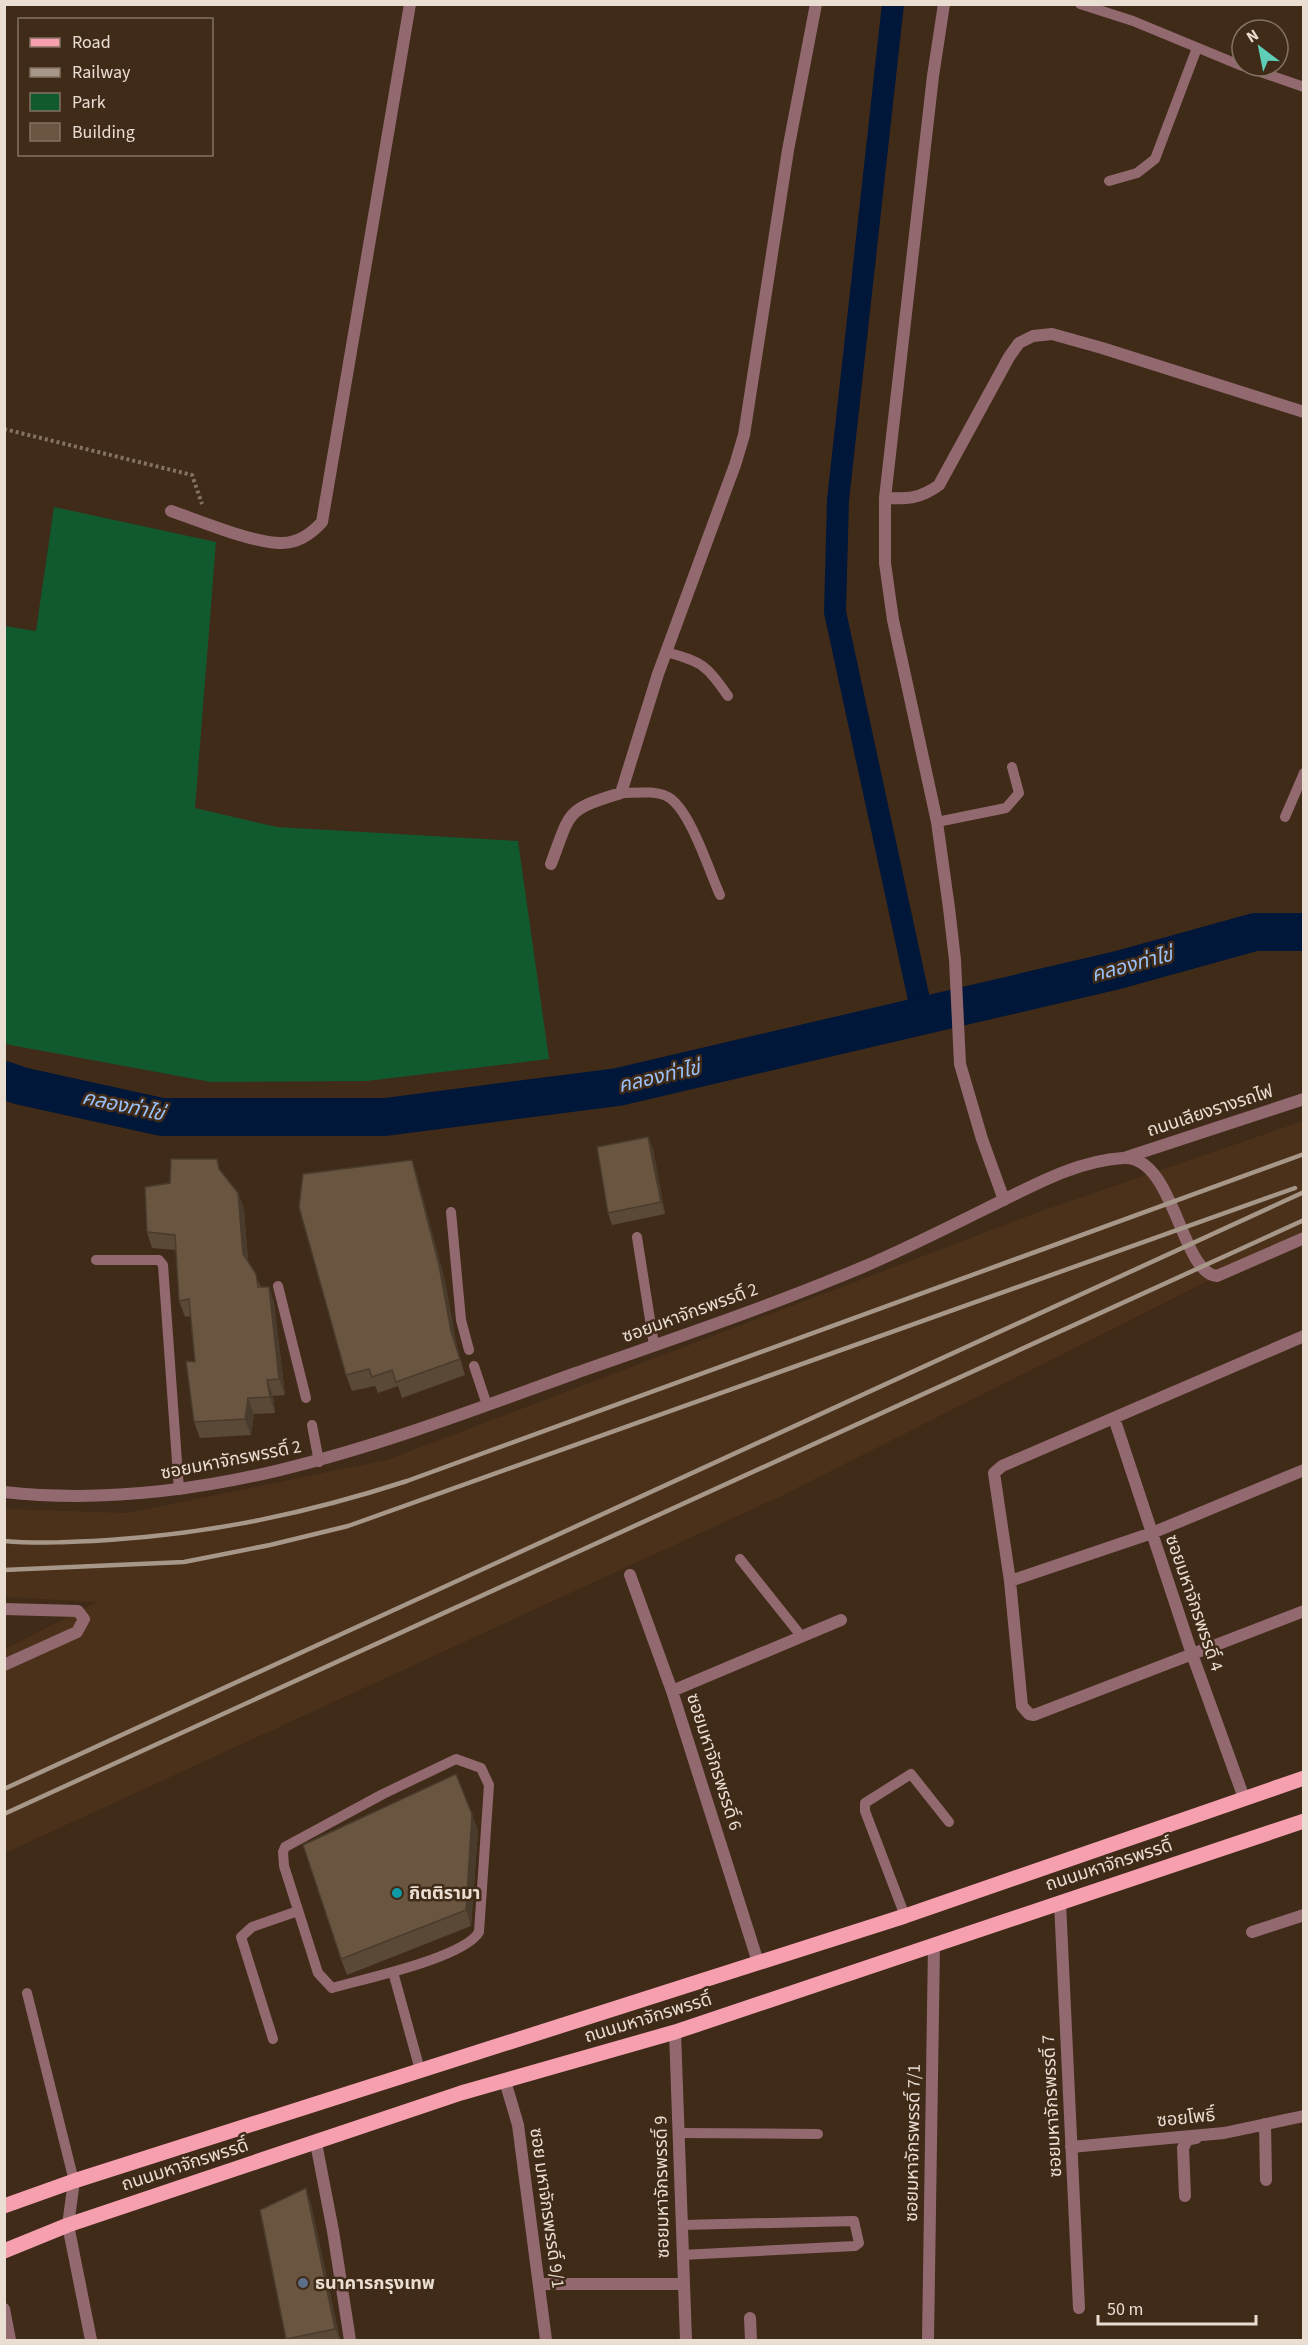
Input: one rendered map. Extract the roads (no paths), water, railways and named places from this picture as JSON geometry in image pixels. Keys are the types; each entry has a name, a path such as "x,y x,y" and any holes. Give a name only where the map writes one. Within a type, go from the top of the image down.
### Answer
{"main road":[{"name":"ถนนมหาจักรพรรดิ์","path":"4,2206 74,2181 905,1916 1304,1778"},
{"name":"ถนนมหาจักรพรรดิ์","path":"4,2251 68,2225 461,2093 675,2032 1304,1821"}],"street":[{"path":"171,511 209,524 282,543 302,538 322,522 410,4"},
{"path":"551,864 570,815 579,807 621,793 666,652 744,435 788,150 816,4"},
{"path":"944,4 933,76 885,498 885,563 893,620 936,822 955,960 960,1064 982,1139 1004,1200"},
{"path":"885,498 915,499 925,496 939,485 1009,357 1019,342 1034,336 1052,334 1102,348 1304,412"},
{"name":"ถนนเลียงรางรถไฟ","path":"1127,1157 1304,1099"},
{"path":"1127,1157 1146,1163 1170,1201 1201,1267 1211,1276 1218,1276 1304,1238"},
{"name":"ซอยมหาจักรพรรดิ์ 2","path":"4,1492 51,1497 116,1497 179,1490 252,1478 379,1444 861,1268 1080,1165 1127,1157"},
{"path":"1304,1336 996,1469 994,1473 1010,1581 1022,1706 1029,1714 1034,1715 1304,1611"},
{"name":"ซอยมหาจักรพรรดิ์ 4","path":"1114,1418 1192,1654 1244,1798"},
{"path":"1010,1581 1152,1533 1304,1470"},
{"name":"ซอยมหาจักรพรรดิ์ 6","path":"630,1575 672,1691 758,1962"},
{"path":"4,1609 78,1611 84,1619 77,1632 4,1665"},
{"path":"672,1691 841,1620"},
{"name":"ซอยมหาจักรพรรดิ์ 7","path":"1060,1902 1079,2308"},
{"path":"1252,1932 1304,1915"},
{"name":"ซอยมหาจักรพรรดิ์ 7/1","path":"928,2340 933,1945"},
{"name":"ซอยมหาจักรพรรดิ์ 9","path":"675,2032 680,2133 682,2284 686,2340"},
{"name":"ซอย มหาจักรพรรดิ์ 9/1","path":"506,2081 518,2126 546,2340"},
{"name":"ซอยโพธิ์","path":"1071,2147 1224,2133 1304,2116"},
{"path":"1265,2124 1266,2180"},
{"path":"1185,2196 1183,2148 1187,2140 1224,2133"},
{"path":"316,2143 350,2340"},
{"path":"74,2181 68,2225 91,2340"},
{"path":"539,2284 682,2284"},
{"path":"4,2309 10,2340"},
{"path":"750,2318 751,2340"}],"lane":[{"path":"1080,4 1133,21 1230,61"},
{"path":"1109,181 1137,173 1155,159 1197,48"},
{"path":"1277,78 1304,87"},
{"path":"666,652 695,660 708,669 728,696"},
{"path":"936,822 1006,808 1019,793 1012,767"},
{"path":"1285,817 1304,773"},
{"path":"621,793 660,794 668,797 681,810 720,895"},
{"path":"451,1212 461,1320 469,1350"},
{"path":"637,1237 654,1345"},
{"path":"96,1260 159,1260 163,1265 179,1490"},
{"path":"278,1286 306,1398"},
{"path":"474,1366 487,1405"},
{"path":"312,1425 319,1461"},
{"path":"740,1558 802,1637"},
{"path":"456,1760 481,1768 489,1785 479,1932 468,1944 415,1966 332,1988 318,1973 298,1911 284,1866 285,1847 383,1794 456,1760"},
{"path":"905,1916 865,1811 865,1803 911,1774 949,1822"},
{"path":"273,2039 241,1937 252,1927 298,1911"},
{"path":"393,1972 420,2070"},
{"path":"27,1993 74,2181"},
{"path":"680,2133 818,2134"},
{"path":"682,2225 854,2221 859,2243 855,2246 682,2255"}],"waterway":[{"path":"893,4 838,500 835,612 923,1018"},
{"name":"คลองท่าไข่","path":"4,1080 21,1086 162,1117 385,1117 618,1087 1118,970 1255,932 1304,932"}],"railway":[{"path":"4,1541 44,1543 148,1537 223,1527 297,1512 407,1481 1304,1154"},
{"path":"4,1570 184,1562 270,1545 348,1526 1295,1188"},
{"path":"4,1789 1304,1192"},
{"path":"4,1814 1304,1220"}],"place":[{"name":"กิตติรามา","path":"397,1893"},
{"name":"ธนาคารกรุงเทพ","path":"303,2283"}]}
